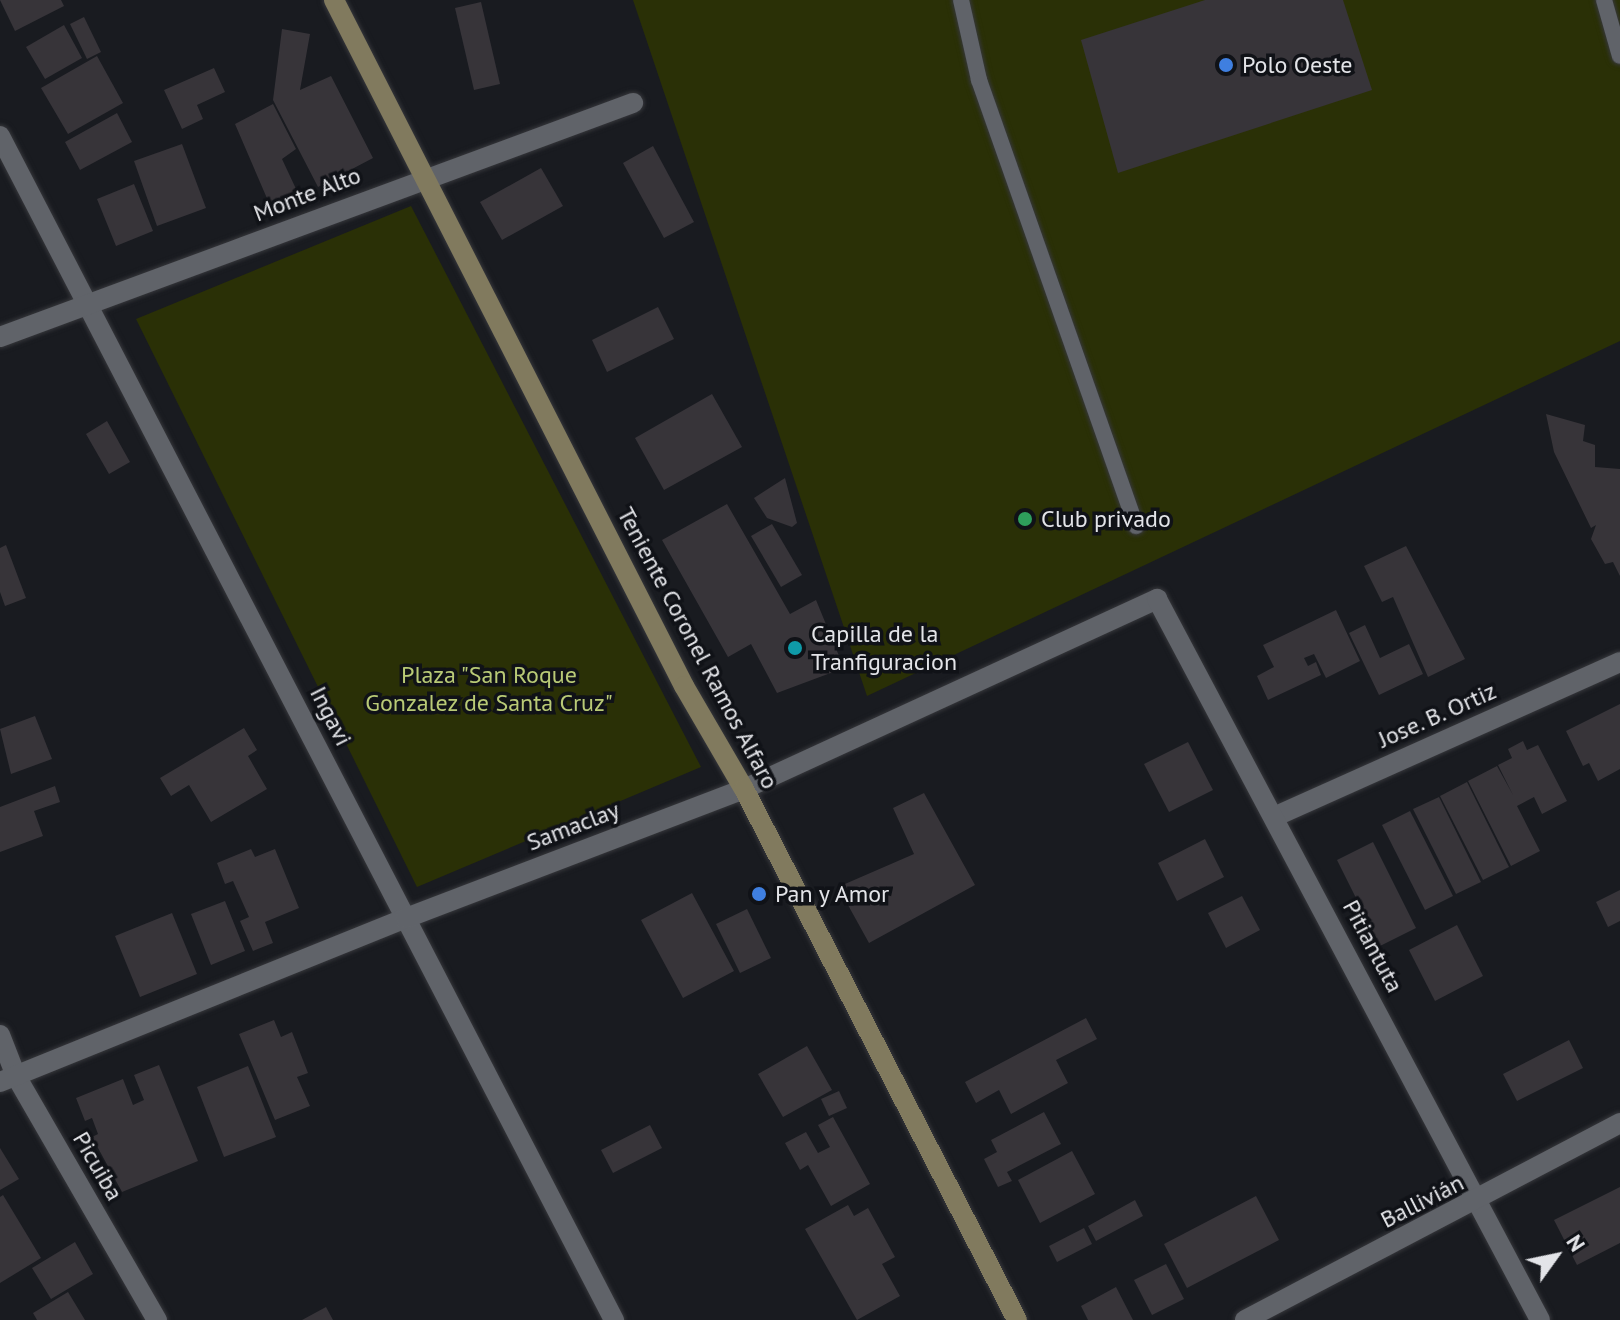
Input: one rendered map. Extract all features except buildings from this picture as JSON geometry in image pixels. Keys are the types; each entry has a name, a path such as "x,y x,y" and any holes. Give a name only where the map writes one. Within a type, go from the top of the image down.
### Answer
{"street":[{"name":"Teniente Coronel Ramos Alfaro","path":"334,0 428,176 684,686 744,789 1017,1320"},
{"name":"Monte Alto","path":"0,337 428,176 633,103"},
{"name":"Ingavi","path":"0,136 614,1320"},
{"name":"Samaclay","path":"8,1079 406,918 744,789 1157,599"},
{"name":"Pitiantuta","path":"1157,599 1276,816 1540,1320"},
{"name":"Jose. B. Ortiz","path":"1276,816 1620,662"},
{"name":"Picuiba","path":"0,1035 8,1079 157,1320"},
{"name":"Ballivián","path":"1245,1320 1478,1201 1620,1123"}],"lane":[{"path":"961,0 979,80 1136,526"},
{"path":"1604,0 1620,56"}],"green space":[{"name":"Club privado","path":"633,0 1620,0 1620,341 867,696"},
{"name":"Plaza \"San Roque Gonzalez de Santa Cruz\"","path":"411,206 701,767 417,887 136,319"}],"place":[{"name":"Polo Oeste","path":"1226,65"},
{"name":"Club privado","path":"1025,519"},
{"name":"Capilla de la Tranfiguracion","path":"795,648"},
{"name":"Pan y Amor","path":"759,894"}]}
